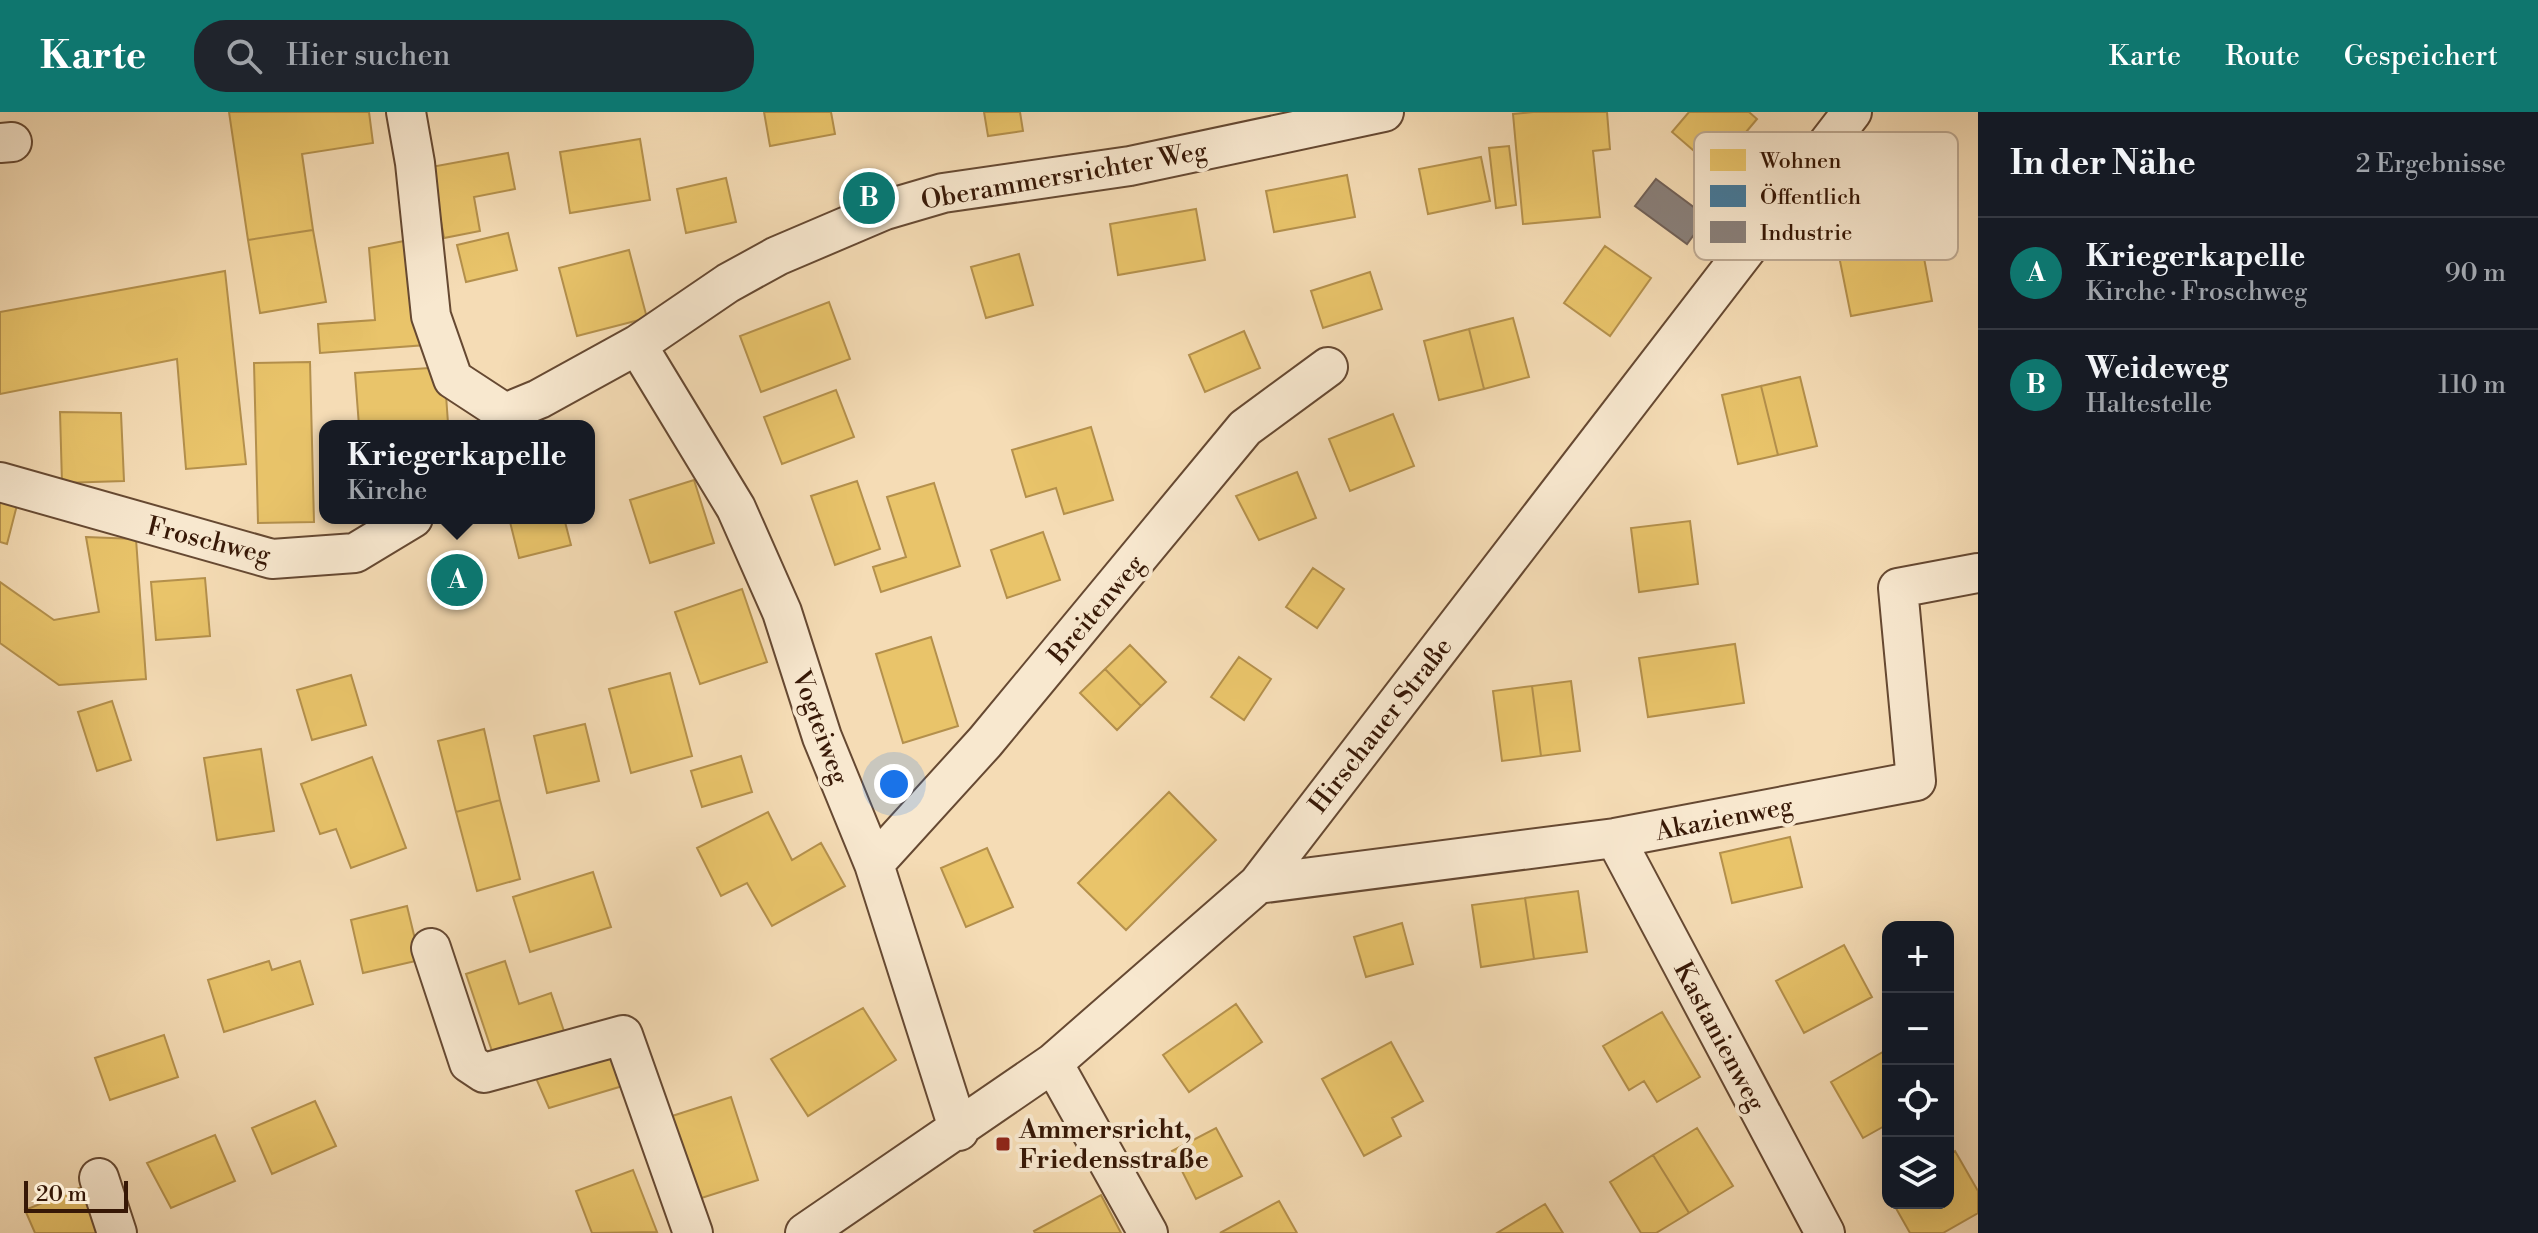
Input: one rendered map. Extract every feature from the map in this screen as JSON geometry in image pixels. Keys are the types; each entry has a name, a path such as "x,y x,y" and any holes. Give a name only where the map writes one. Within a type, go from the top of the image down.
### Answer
{"street":[{"path":"406,112 415,163 431,316 453,379 502,420"},
{"name":"Oberammersrichter Weg","path":"502,420 637,345 728,283 777,256 885,210 943,193 1130,166 1384,112"},
{"name":"Hirschauer Straße","path":"1837,132 1852,112"},
{"name":"Hirschauer Straße","path":"805,1233 959,1131 1053,1063 1258,884 1738,260"},
{"name":"Vogteiweg","path":"637,345 736,508 782,612 822,737 874,864 959,1131"},
{"name":"Breitenweg","path":"874,864 985,742 1245,428 1328,367"},
{"name":"Froschweg","path":"0,482 272,559 355,553 403,524"},
{"name":"Akazienweg","path":"1258,884 1615,838 1916,781 1898,588 1978,573"},
{"name":"Kastanienweg","path":"1615,838 1813,1229"},
{"path":"431,948 469,1063 484,1073 623,1035 693,1233"},
{"path":"1053,1063 1148,1233"},
{"path":"99,1178 117,1233"}],"building: Wohnen":[{"path":"229,112 369,112 373,143 302,154 313,230 248,240"},
{"path":"764,112 831,112 835,134 770,146"},
{"path":"984,112 1020,112 1023,131 988,136"},
{"path":"1607,112 1610,149 1593,151 1600,217 1523,224 1513,114"},
{"path":"1689,112 1749,112 1757,119 1746,132 1694,132 1694,151 1672,132"},
{"path":"640,139 650,200 570,213 560,152"},
{"path":"1509,146 1516,205 1496,208 1489,148"},
{"path":"508,153 515,189 474,197 480,231 444,238 431,167"},
{"path":"1481,157 1490,201 1428,214 1419,169"},
{"path":"1347,175 1355,217 1274,232 1266,191"},
{"path":"726,178 736,222 686,233 677,189"},
{"path":"1196,209 1205,260 1118,275 1110,224"},
{"path":"313,230 326,302 260,313 248,240"},
{"path":"508,233 517,270 466,282 457,245"},
{"path":"404,241 426,345 320,353 318,324 375,320 369,248"},
{"path":"1605,246 1651,278 1610,336 1564,303"},
{"path":"629,250 647,318 577,336 559,268"},
{"path":"1019,254 1033,305 986,318 971,267"},
{"path":"1840,260 1924,260 1932,301 1851,316"},
{"path":"225,271 246,464 186,469 177,359 0,394 0,312"},
{"path":"1370,272 1382,309 1323,328 1311,291"},
{"path":"829,302 850,359 761,392 740,336"},
{"path":"1513,318 1529,377 1484,389 1469,329"},
{"path":"1469,329 1484,389 1439,400 1424,341"},
{"path":"1244,331 1260,368 1205,392 1189,355"},
{"path":"310,362 314,522 258,523 254,363"},
{"path":"444,367 448,420 359,420 355,373"},
{"path":"1800,377 1817,446 1778,455 1761,386"},
{"path":"1761,386 1778,455 1738,464 1722,395"},
{"path":"836,390 854,437 782,464 764,417"},
{"path":"60,412 121,413 124,481 62,483"},
{"path":"1393,414 1414,466 1350,491 1329,439"},
{"path":"1091,427 1113,500 1064,514 1056,488 1026,497 1012,450"},
{"path":"1297,472 1316,518 1259,540 1236,496"},
{"path":"694,480 714,543 650,563 630,500"},
{"path":"857,481 880,549 835,565 811,496"},
{"path":"934,483 960,566 881,592 873,567 906,557 887,497"},
{"path":"0,501 17,505 7,544 0,542"},
{"path":"1690,521 1698,584 1639,592 1631,528"},
{"path":"510,524 566,524 571,545 519,558"},
{"path":"1043,532 1060,580 1007,598 991,550"},
{"path":"86,537 136,539 146,679 59,685 0,643 0,582 54,620 99,612"},
{"path":"1313,568 1344,589 1317,628 1286,607"},
{"path":"205,578 210,636 156,640 151,582"},
{"path":"742,589 767,662 700,684 675,612"},
{"path":"931,637 958,726 903,743 876,654"},
{"path":"1735,644 1744,703 1648,717 1639,658"},
{"path":"1130,645 1166,682 1141,706 1105,669"},
{"path":"1239,657 1271,679 1244,720 1211,697"},
{"path":"1105,669 1141,706 1117,730 1080,693"},
{"path":"670,673 692,756 631,773 609,689"},
{"path":"351,675 366,725 312,740 297,690"},
{"path":"1571,681 1580,751 1541,756 1532,686"},
{"path":"1532,686 1541,756 1502,761 1493,691"},
{"path":"112,701 131,760 97,771 78,712"},
{"path":"585,724 599,781 547,793 534,736"},
{"path":"484,729 500,800 456,812 438,741"},
{"path":"261,749 274,831 217,840 204,758"},
{"path":"741,756 752,792 702,807 691,771"},
{"path":"372,757 406,848 351,868 336,829 320,834 301,784"},
{"path":"1169,792 1216,840 1126,930 1078,883"},
{"path":"500,800 520,879 477,891 456,812"},
{"path":"768,812 792,860 821,843 845,886 772,926 747,883 721,896 697,848"},
{"path":"1790,837 1802,887 1732,903 1720,853"},
{"path":"987,848 1013,907 966,927 941,868"},
{"path":"593,872 611,927 530,952 513,897"},
{"path":"1578,891 1587,952 1534,959 1525,898"},
{"path":"1525,898 1534,959 1481,967 1472,905"},
{"path":"407,906 420,960 363,973 351,920"},
{"path":"1402,923 1413,964 1366,977 1354,937"},
{"path":"1844,945 1872,997 1804,1033 1776,981"},
{"path":"269,961 272,970 300,961 313,1004 224,1032 208,980"},
{"path":"505,961 519,1004 551,993 565,1034 494,1057 466,974"},
{"path":"1236,1004 1262,1042 1189,1092 1163,1055"},
{"path":"863,1008 896,1060 808,1116 771,1059"},
{"path":"1662,1012 1700,1077 1657,1102 1644,1081 1629,1090 1603,1046"},
{"path":"164,1035 178,1077 110,1100 95,1058"},
{"path":"1391,1042 1423,1101 1392,1118 1401,1136 1364,1156 1322,1079"},
{"path":"617,1052 626,1085 549,1108 535,1076"},
{"path":"1882,1052 1882,1127 1863,1138 1831,1082"},
{"path":"731,1097 758,1180 692,1201 666,1118"},
{"path":"315,1101 336,1146 272,1174 252,1128"},
{"path":"1216,1128 1242,1176 1196,1199 1172,1151"},
{"path":"1697,1128 1733,1186 1689,1213 1653,1155"},
{"path":"215,1135 235,1181 171,1208 147,1163"},
{"path":"1954,1152 1978,1191 1978,1213 1943,1233 1910,1233 1896,1209 1954,1209"},
{"path":"1653,1155 1689,1213 1656,1233 1641,1233 1610,1182"},
{"path":"633,1170 657,1232 592,1233 576,1191"},
{"path":"84,1186 104,1233 35,1233 25,1210"},
{"path":"1101,1195 1121,1233 1035,1233 1034,1231"},
{"path":"1279,1201 1297,1233 1220,1233"},
{"path":"1545,1204 1563,1233 1497,1233"}],"building: Öffentlich":[{"path":"474,562 479,590 440,596 435,569"}],"building: Industrie":[{"path":"1656,179 1694,207 1694,235 1687,244 1635,206"}],"place":[{"name":"Weideweg","path":"869,198"},
{"name":"Kriegerkapelle","path":"457,580"},
{"name":"Ammersricht, Friedensstraße","path":"1003,1144"}]}
